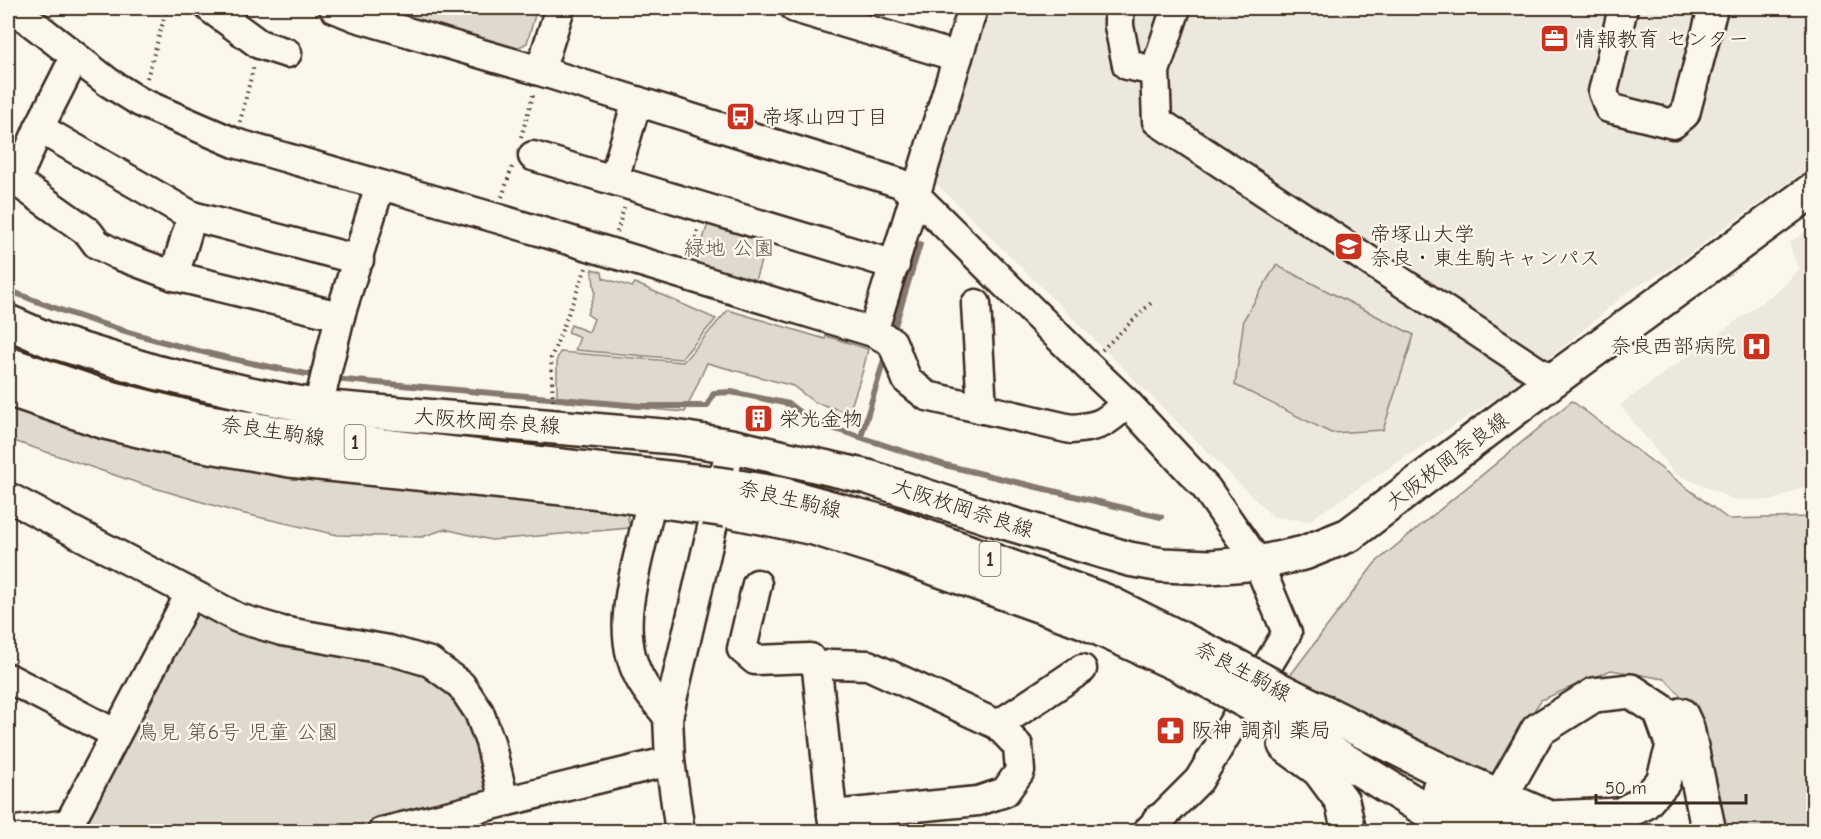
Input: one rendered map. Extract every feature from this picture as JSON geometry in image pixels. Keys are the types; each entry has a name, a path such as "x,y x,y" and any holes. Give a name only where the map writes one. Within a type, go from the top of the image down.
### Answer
{"main road":[{"name":"大阪枚岡奈良線","path":"8,322 49,340 155,372 255,395 318,406 674,437 731,446 868,477 991,518 1129,559 1162,566 1210,567 1258,563 1304,553 1349,535 1552,381 1814,189"},
{"name":"奈良生駒線","path":"8,364 102,396 198,420 287,435 719,496 890,552 1083,621 1225,685"},
{"name":"奈良生駒線","path":"8,389 105,422 193,443 279,458 591,490 719,496 780,494 885,523 1105,601 1225,685 1271,711 1462,831"},
{"path":"1271,711 1442,771 1549,818 1620,814 1644,803 1663,782 1673,746 1660,710 1631,691 1594,695 1538,730 1499,785 1534,715 1591,680 1632,674 1656,686 1677,707 1687,728 1710,831"},
{"name":"奈良生駒線","path":"1271,711 1509,831"},
{"path":"1271,711 1342,801 1349,831"}],"street":[{"path":"13,8 108,82 140,102 235,143 873,332 892,342 907,380 927,396 1071,429 1092,428 1109,420 1127,403"},
{"path":"210,8 259,44 287,53"},
{"path":"334,8 356,18 540,71 900,183 915,195 1127,403 1206,488 1258,563 1287,633 1199,780 1154,828"},
{"path":"540,71 560,8"},
{"path":"795,8 958,57"},
{"path":"873,332 973,8"},
{"path":"1119,8 1119,26 1127,65 1155,72"},
{"path":"1176,8 1155,72 1157,120 1552,381"},
{"path":"1623,8 1603,92 1609,108 1673,124 1685,114 1713,8"},
{"path":"75,57 39,128 12,191 88,232 97,244 118,255 174,276 340,316"},
{"path":"622,182 637,101"},
{"path":"39,128 192,216 359,260"},
{"path":"533,156 895,265"},
{"path":"318,406 340,316 359,260 380,185"},
{"path":"174,276 192,216"},
{"path":"976,304 982,409"},
{"path":"680,831 670,761 668,717 731,446"},
{"path":"8,497 238,618 282,631 389,650 430,662 461,684 479,712 490,742 504,801"},
{"path":"648,515 627,613 627,644 642,682 668,717"},
{"path":"757,584 742,649 755,660 810,658 817,669 833,823 978,801 1005,792 1020,771 1018,746 998,725 868,665 832,664 817,669"},
{"path":"8,831 70,828 116,734 190,594"},
{"path":"998,725 1082,669"},
{"path":"8,678 116,734"},
{"path":"382,831 670,761"}],"path":[{"path":"140,102 167,8"},
{"path":"235,143 259,44"},
{"path":"553,426 551,358 602,250 622,182"},
{"path":"684,275 706,207"},
{"path":"1086,365 1151,303"}],"shaded area":[{"name":"帝塚山大学 奈良・東生駒キャンパス","path":"988,8 1813,8 1813,166 1672,267 1627,292 1566,345 1499,396 1308,521 1273,517 935,182"},
{"name":"奈良西部病院","path":"1813,228 1813,477 1808,485 1774,500 1735,500 1674,473 1620,405 1783,287 1798,269 1789,242"}],"green space":[{"path":"370,8 537,8 527,43 514,50"},
{"name":"緑地 公園","path":"711,214 770,232 754,284 695,265"},
{"path":"1276,265 1414,335 1383,430 1331,433 1235,385 1244,319"},
{"path":"592,269 602,272 603,278 632,287 635,283 716,319 681,359 575,350 580,337 568,332 571,325 589,332 594,319 587,314 595,293"},
{"path":"728,310 825,339 826,336 868,349 849,413 814,402 793,386 707,363 685,412 557,401 557,359 560,352 683,362"},
{"path":"1572,401 1728,519 1813,517 1813,831 1720,831 1696,712 1665,679 1611,670 1541,700 1488,780 1289,677 1375,563"},
{"path":"8,404 141,445 258,471 506,497 627,513 630,528 491,540 445,529 422,537 338,535 236,512 141,484 8,439"},
{"name":"鳥見 第6号 児童 公園","path":"199,609 421,669 463,704 492,788 487,796 355,831 82,832 190,612"}],"waterway":[{"path":"892,335 920,244"},
{"path":"8,290 84,318 160,341 317,376"},
{"path":"861,437 886,353"},
{"path":"333,379 640,406 707,406 714,393 731,392 789,404 811,421 945,465 1161,517"}],"place":[{"name":"情報教育 センター","path":"1554,39"},
{"name":"帝塚山四丁目","path":"741,117"},
{"name":"帝塚山大学 奈良・東生駒キャンパス","path":"1349,246"},
{"name":"奈良西部病院","path":"1757,346"},
{"name":"栄光金物","path":"758,419"},
{"name":"阪神 調剤 薬局","path":"1170,730"}]}
